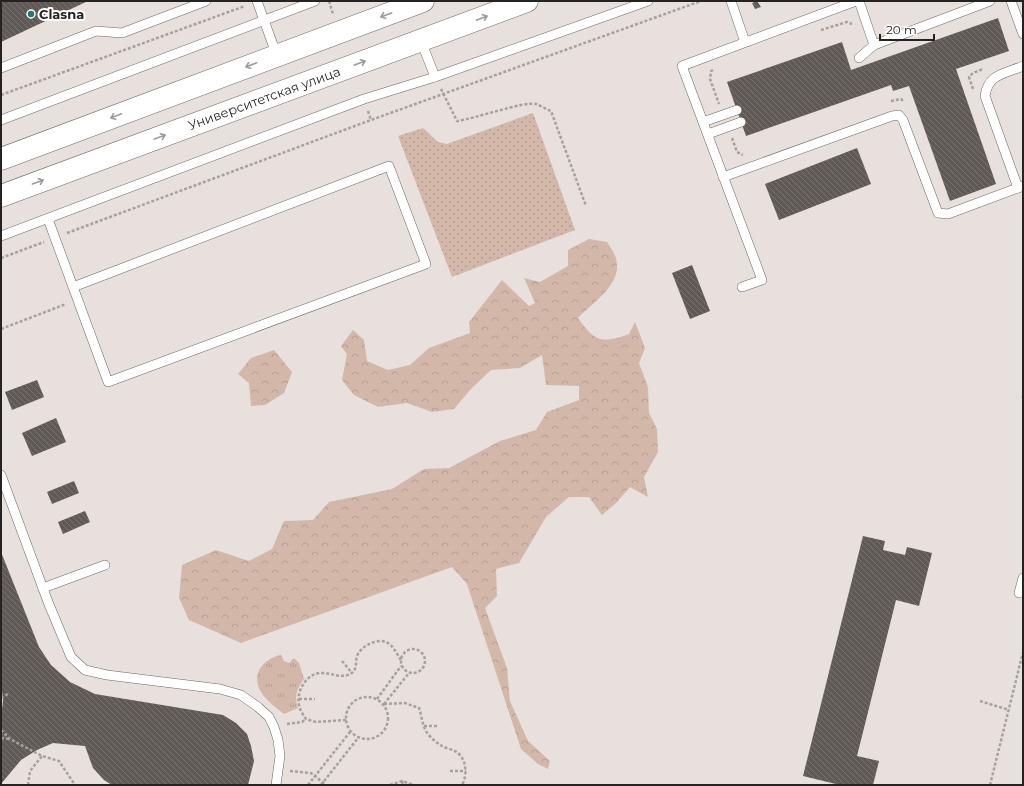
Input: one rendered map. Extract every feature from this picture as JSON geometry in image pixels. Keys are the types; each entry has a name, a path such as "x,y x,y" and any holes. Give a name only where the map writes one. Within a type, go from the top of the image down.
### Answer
{"main road":[{"path":"1,159 423,1"},
{"name":"Университетская улица","path":"1,196 527,1"}],"lane":[{"path":"1,68 96,32 122,33 206,1"},
{"path":"257,1 277,56"},
{"path":"1,120 264,19 315,1"},
{"path":"1,236 364,99 435,77 648,1"},
{"path":"731,1 745,42"},
{"path":"742,287 762,280 682,66 856,1"},
{"path":"859,1 874,45"},
{"path":"859,58 874,45 990,1"},
{"path":"1011,1 1023,34"},
{"path":"421,41 435,77"},
{"path":"723,177 892,116 899,115 903,120 938,213 948,214 1021,187 985,96 986,86 990,79 1023,66"},
{"path":"703,122 736,110"},
{"path":"708,134 741,122"},
{"path":"48,219 54,238 108,382 426,264 389,166 73,287"},
{"path":"1,475 70,657 86,670 107,675 220,689 241,695 269,717 274,727 278,740 279,770 276,785"},
{"path":"43,588 105,565"},
{"path":"1019,593 1023,578"}],"path":[{"path":"1,95 257,1"},
{"path":"1,258 443,94 701,1"},
{"path":"819,31 847,22 852,24 855,30"},
{"path":"715,68 711,71 710,79 724,115"},
{"path":"435,77 457,121 535,104 550,111 586,206"},
{"path":"889,102 901,99 904,102 906,109"},
{"path":"728,127 737,152 746,155"},
{"path":"1,329 77,300"},
{"path":"346,720 316,722 306,719 299,705 299,699 301,689 310,676 318,672 346,676 352,673 356,670 357,657 360,652 365,646 373,643 387,642 401,660"},
{"path":"377,699 401,666 401,660 406,651 411,649 422,652 426,662 420,672 410,673 401,666"},
{"path":"990,785 1023,652"},
{"path":"342,660 352,673"},
{"path":"384,704 410,673"},
{"path":"1,698 8,694"},
{"path":"362,698 377,699 384,704 389,718 385,731 373,739 358,738 350,732 346,720 347,713 355,701 362,698"},
{"path":"299,699 315,699"},
{"path":"980,701 1009,710"},
{"path":"384,704 405,703 419,708 423,717 425,731 435,741 458,753 464,761 466,771 465,780 462,785"},
{"path":"424,726 439,726"},
{"path":"1,730 10,739 42,756 60,761 75,785"},
{"path":"308,785 350,732"},
{"path":"1,738 10,739"},
{"path":"322,784 358,738"},
{"path":"28,785 30,771 42,756"},
{"path":"279,770 311,773 322,784 326,785"},
{"path":"450,771 466,771"},
{"path":"390,785 402,781 414,785"},
{"path":"402,781 403,785"}],"green space":[{"path":"533,113 575,230 452,277 398,136 423,128 438,142 447,144"},
{"path":"589,239 607,242 615,255 617,268 615,277 605,292 578,318 589,332 599,339 605,340 629,334 635,322 645,348 639,363 648,387 649,413 657,429 658,452 644,477 648,497 630,487 616,503 602,515 589,497 569,497 546,517 519,563 496,569 497,596 485,608 507,668 510,701 528,741 550,761 548,769 538,764 521,749 467,584 452,567 241,643 189,620 179,598 182,565 216,550 249,561 272,549 284,521 313,520 329,502 392,489 424,469 449,468 500,441 536,430 547,412 579,400 579,386 546,385 542,355 520,368 491,370 470,390 454,409 432,412 407,403 378,407 354,395 342,380 347,354 341,346 353,330 364,340 367,361 388,370 410,365 429,348 470,333 469,322 502,280 529,306 535,303 524,278 540,282 568,266 568,250"},
{"path":"274,350 292,372 284,393 265,405 251,406 249,383 238,374 251,358"},
{"path":"281,655 284,661 289,663 294,658 299,663 304,679 297,693 296,700 298,708 284,714 265,698 257,681 263,664 274,657"}],"building":[{"path":"1,1 88,1 1,42"},
{"path":"757,1 761,7 755,9 752,3"},
{"path":"998,18 1009,51 956,69 996,184 950,201 909,86 893,91 891,85 746,136 727,82 842,42 851,70"},
{"path":"857,148 871,184 779,220 765,184"},
{"path":"692,265 710,311 690,319 672,273"},
{"path":"37,380 44,397 12,410 5,392"},
{"path":"56,418 66,442 32,456 22,433"},
{"path":"74,481 79,493 52,504 47,492"},
{"path":"85,511 90,522 63,534 58,522"},
{"path":"863,536 885,541 883,550 905,555 907,547 932,553 919,606 896,600 857,756 879,761 873,785 840,785 803,776"},
{"path":"1,552 39,647 51,665 70,682 95,694 223,715 236,723 247,734 254,761 248,785 112,785 104,780 93,768 85,746 53,743 37,750 21,760 1,784 1,719 3,700 1,683"}],"place":[{"name":"Clasna","path":"31,14"}]}
